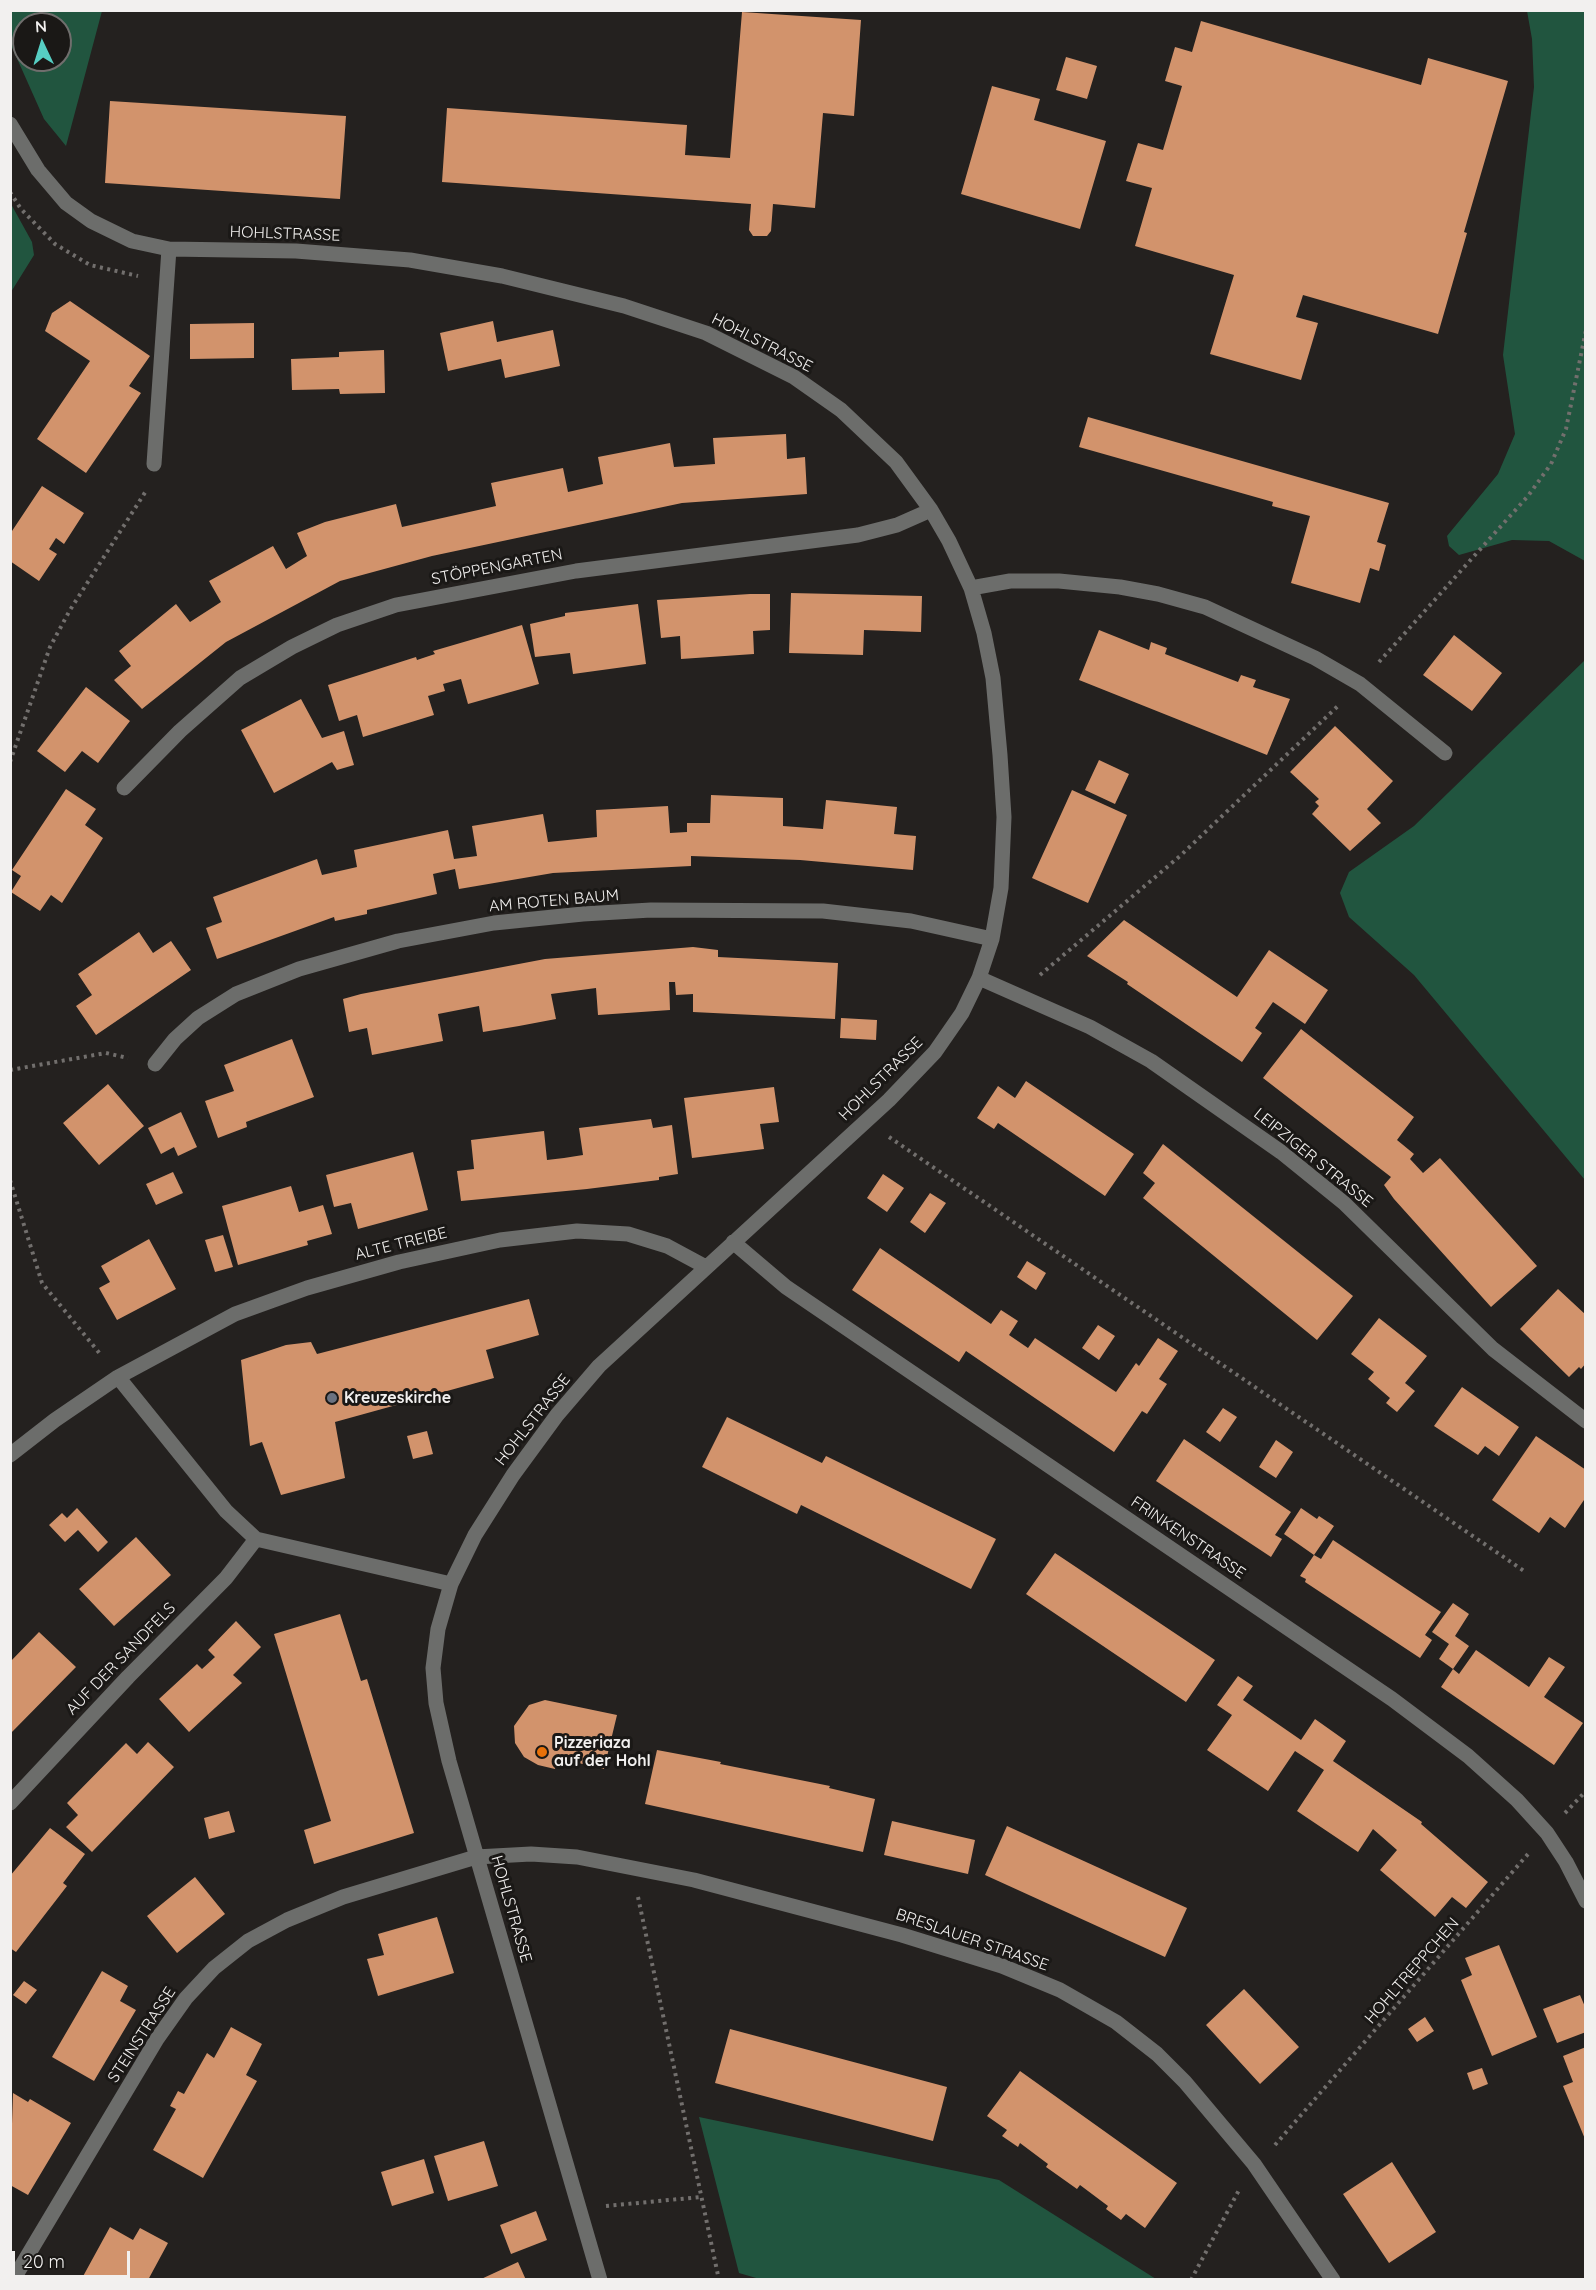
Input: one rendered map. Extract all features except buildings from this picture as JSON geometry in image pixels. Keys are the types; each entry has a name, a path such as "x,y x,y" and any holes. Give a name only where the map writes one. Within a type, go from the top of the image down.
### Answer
{"street":[{"name":"HOHLSTRASSE","path":"10,124 38,170 66,203 91,222 132,241 169,249 296,251 410,260 502,276 624,306 706,333 794,377 841,410 896,462 931,510 971,588 993,678 1003,796 1001,888 992,939 979,978 962,1013 935,1052 866,1122 599,1366 557,1415 506,1485 475,1535 450,1584 436,1639 433,1668 436,1703 449,1761 600,2280"},
{"path":"154,464 169,249"},
{"name":"STÖPPENGARTEN","path":"124,788 180,730 240,678 292,647 337,625 396,605 576,571 858,534 897,525 931,510"},
{"path":"971,588 1010,581 1059,581 1120,586 1204,607 1315,658 1360,684 1445,753"},
{"name":"AM ROTEN BAUM","path":"155,1064 175,1038 198,1018 246,990 299,969 398,941 494,923 651,910 823,911 911,921 992,939"},
{"name":"LEIPZIGER STRASSE","path":"979,978 1090,1027 1141,1055 1263,1139 1344,1203 1493,1350 1586,1420"},
{"name":"ALTE TREIBE","path":"10,1455 55,1420 118,1377 236,1314 307,1288 399,1262 500,1240 577,1231 628,1234 667,1246 706,1267"},
{"name":"FRINKENSTRASSE","path":"733,1242 786,1287 1392,1699 1468,1756 1517,1800 1547,1833 1566,1862 1586,1901"},
{"path":"118,1377 226,1511 256,1539 450,1584"},
{"name":"AUF DER SANDFELS","path":"10,1803 112,1694 226,1578 256,1539"},
{"name":"BRESLAUER STRASSE","path":"476,1857 531,1854 565,1856 632,1867 902,1935 1002,1966 1060,1990 1116,2022 1157,2054 1185,2082 1254,2164 1333,2280"},
{"name":"STEINSTRASSE","path":"14,2280 157,2039 186,1998 214,1968 248,1941 287,1920 354,1893 476,1857"}],"path":[{"path":"10,762 50,647 70,610 149,485 154,464"},
{"path":"10,1070 106,1053 155,1064"},
{"path":"866,1122 1524,1571"},
{"path":"10,1180 42,1282 118,1377"},
{"name":"HOHLTREPPCHEN","path":"1191,2280 1254,2164 1286,2134 1586,1791"},
{"path":"632,1867 719,2280"},
{"path":"581,2214 615,2204 701,2197"}],"green space":[{"path":"10,11 102,11 66,146 44,119 23,72 72,72 72,12 12,12 12,47"},
{"path":"1527,11 1585,11 1585,561 1549,541 1512,540 1459,555 1449,546 1447,536 1498,474 1515,434 1503,355 1534,87 1532,39"},
{"path":"11,204 32,242 34,255 11,292"},
{"path":"1585,660 1585,1180 1414,975 1349,917 1340,893 1349,872 1414,826"},
{"path":"699,2117 999,2180 1156,2279 763,2280 739,2273"}],"place":[{"name":"Kreuzeskirche","path":"332,1398"},
{"name":"Pizzeriaza auf der Hohl","path":"542,1752"}]}
